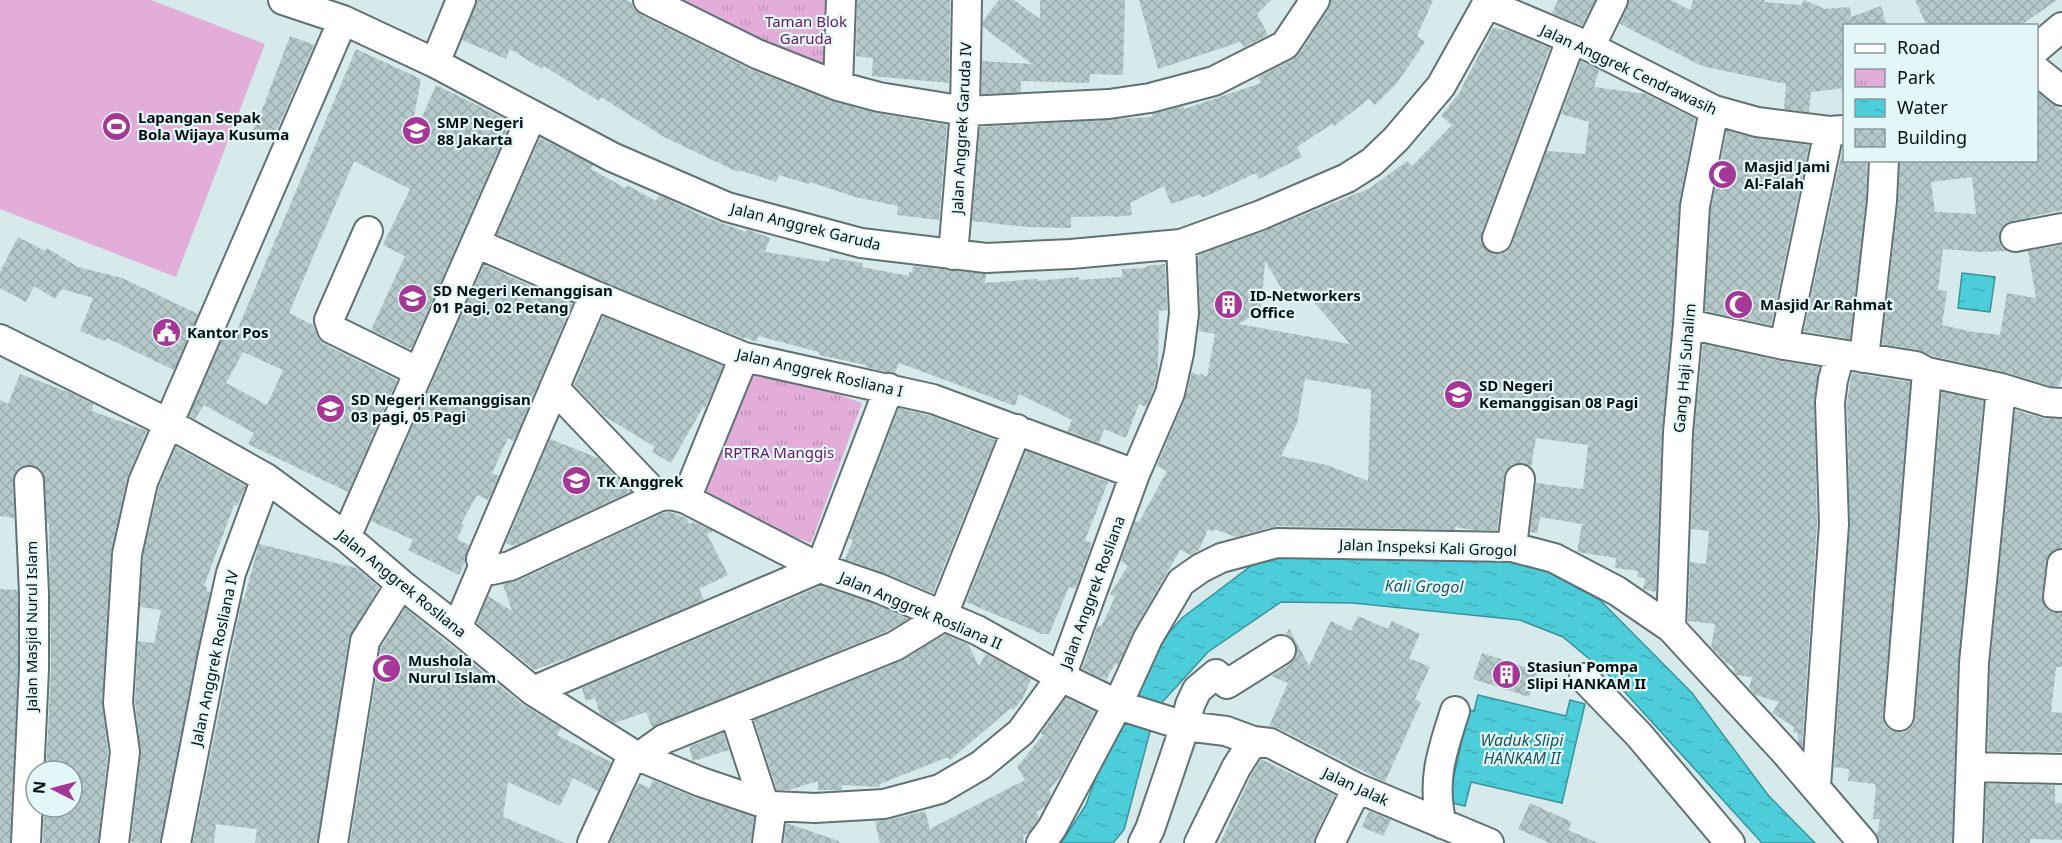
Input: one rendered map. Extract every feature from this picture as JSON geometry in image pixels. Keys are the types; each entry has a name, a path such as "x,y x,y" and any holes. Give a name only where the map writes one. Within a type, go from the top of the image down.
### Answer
{"street":[{"name":"Jalan Anggrek Garuda","path":"283,0 343,20 435,63 612,158 727,207 861,243 986,258 1071,254 1181,244 1261,215 1347,178 1372,162 1396,139 1441,86 1489,2"},
{"path":"435,63 461,0"},
{"path":"648,0 757,54 838,86 879,97 965,111 1109,104 1150,98 1214,81 1285,45 1315,0"},
{"path":"838,86 841,0"},
{"name":"Jalan Anggrek Garuda IV","path":"953,255 965,111 967,0"},
{"path":"1497,238 1581,44 1613,0"},
{"name":"Jalan Anggrek Cendrawasih","path":"1489,2 1581,44 1714,110 1757,122 1837,131"},
{"path":"114,843 124,753 118,703 127,554 143,482 343,20"},
{"path":"2038,48 2062,27"},
{"path":"2038,71 2062,91"},
{"name":"Gang Haji Suhalim","path":"1671,628 1678,432 1688,324 1695,207 1714,110"},
{"path":"346,537 532,115"},
{"path":"1784,345 1837,131"},
{"path":"1816,787 1834,524 1830,402 1833,380 1852,356 1882,201 1884,162"},
{"path":"2015,237 2062,228"},
{"path":"369,231 329,320 332,329 419,372"},
{"name":"Jalan Anggrek Rosliana I","path":"476,243 594,296 744,357 933,399 1135,474"},
{"name":"Jalan Anggrek Rosliana","path":"0,339 168,423 266,478 346,537 533,691 636,755 701,782 768,805 815,808 884,804 940,789 981,765 1021,732 1061,677 1135,474 1170,393 1179,353 1184,314 1181,244"},
{"path":"457,628 483,567 481,559 594,296"},
{"path":"1688,324 1784,345 1916,366 1927,372 1971,370 2001,388 2047,402 2062,404"},
{"path":"686,499 744,357"},
{"path":"1899,716 1927,372"},
{"path":"554,388 658,497"},
{"path":"533,691 820,568 889,388"},
{"path":"1968,843 1974,663 2001,388"},
{"path":"592,843 636,755 664,739 895,646 942,617 1017,429"},
{"name":"Jalan Anggrek Rosliana IV","path":"176,843 231,573 266,478"},
{"path":"1512,547 1520,479"},
{"name":"Jalan Masjid Nurul Islam","path":"26,843 34,669 34,593 29,481"},
{"name":"Jalan Anggrek Rosliana II","path":"483,567 492,570 510,566 658,497 667,495 686,499 820,568 878,588 977,630 1061,677 1120,705 1180,724 1226,731 1253,741"},
{"name":"Jalan Inspeksi Kali Grogol","path":"1041,843 1052,828 1120,705 1148,638 1181,582 1221,558 1277,543 1512,547 1554,558 1617,591 1671,628 1816,787 1863,843"},
{"path":"2058,597 2062,564"},
{"path":"333,843 365,641 401,584"},
{"path":"1143,843 1150,829 1180,724 1197,690 1216,674 1227,684 1281,650"},
{"path":"1584,678 1639,735 1730,843"},
{"path":"1442,824 1438,810 1439,760 1455,711"},
{"path":"734,712 768,805 767,843"},
{"name":"Jalan Anggrek Rosliana II","path":"1180,724 1226,750 1236,768"},
{"path":"1199,843 1236,768 1253,741"},
{"name":"Jalan Jalak","path":"1253,741 1270,743 1357,788 1489,843"},
{"path":"1971,767 2062,769"},
{"path":"1330,843 1357,788"}],"green space":[{"name":"Lapangan Sepak Bola Wijaya Kusuma","path":"0,0 151,0 265,44 176,277 0,209"},
{"name":"Taman Blok Garuda","path":"670,0 836,0 834,74"},
{"name":"RPTRA Manggis","path":"748,362 862,403 811,543 697,501"}],"water":[{"path":"1962,273 1995,277 1990,312 1958,308"},
{"name":"Kali Grogol","path":"1280,544 1531,563 1600,600 1692,693 1768,795 1815,843 1762,843 1612,678 1563,637 1520,620 1353,603 1281,602 1208,652 1156,709 1124,830 1113,843 1061,843 1086,805 1121,707 1142,663 1182,618"},
{"name":"Waduk Slipi HANKAM II","path":"1478,695 1566,716 1570,700 1585,704 1562,803 1471,782 1465,806 1448,802 1469,710 1474,711"}],"building":[{"path":"477,0 626,0 632,3 641,15 750,69 832,101 876,113 947,125 939,220 897,215 898,206 855,197 810,182 809,184 779,175 776,182 739,170 738,172 664,137 601,97 599,101 544,66 542,69 510,49 506,59 462,40"},
{"path":"857,0 950,0 949,83 872,76 873,58 856,56"},
{"path":"999,0 1014,0 1040,19 1040,0 1125,0 1123,75 1090,74 1089,83 1021,81 1021,92 982,94 982,61 1032,64 983,27 983,21"},
{"path":"1139,0 1271,0 1257,14 1268,35 1244,47 1240,42 1158,69"},
{"path":"1331,0 1433,0 1417,36 1425,42 1397,83 1375,105 1369,99 1334,126 1332,124 1297,147 1302,157 1259,179 1256,173 1202,198 1200,194 1171,204 1164,186 1130,203 1132,215 1071,217 1071,228 1028,227 972,221 980,127 1152,117 1152,114 1184,106 1184,109 1261,83 1258,77 1292,60 1299,54 1329,9"},
{"path":"1558,0 1595,0 1582,26 1552,13"},
{"path":"1629,0 1671,0 1690,10 1693,0 1765,0 1764,2 1801,5 1804,0 1825,9 1850,7 1851,17 1881,6 1886,24 1843,24 1843,88 1811,92 1809,112 1784,109 1786,84 1702,66 1620,24"},
{"path":"1915,0 2057,0 2023,24 1926,24"},
{"path":"1493,28 1507,30 1550,48 1482,232 1481,241 1485,249 1491,253 1500,254 1507,251 1512,244 1547,151 1585,154 1589,122 1561,114 1581,61 1599,70 1594,87 1646,94 1695,119 1679,205 1672,323 1662,431 1656,592 1643,589 1645,578 1637,577 1638,571 1615,568 1616,558 1577,552 1582,524 1540,517 1537,533 1530,532 1536,483 1583,489 1588,445 1536,438 1531,467 1521,463 1513,464 1506,470 1497,530 1455,527 1455,530 1277,526 1236,537 1208,529 1199,550 1191,555 1180,550 1134,630 1118,665 1115,664 1106,680 1082,669 1098,625 1101,627 1115,597 1110,594 1128,566 1121,561 1135,521 1139,522 1167,471 1157,466 1185,399 1192,372 1207,377 1215,334 1199,331 1198,255 1370,188 1407,161 1412,166 1452,125 1441,116 1459,93","holes":["1265,261 1286,296 1301,287 1350,344 1238,324 1261,311","1305,379 1371,390 1368,481 1327,465 1281,456 1297,424"]},
{"path":"290,36 314,45 272,141 252,131"},
{"path":"356,49 421,79 413,122 419,124 436,85 511,122 411,349 371,330 405,256 383,245 410,189 354,161 289,313 313,325 319,339 324,344 397,380 348,492 248,444 254,433 204,405 195,419 189,416 227,328 236,333","holes":["243,352 283,370 267,405 226,383"]},
{"path":"2038,93 2062,110 2062,210 2005,224 2000,231 1999,240 2007,251 1981,252 1943,249 1938,290 1947,291 1942,325 2000,335 2007,293 2036,298 2028,251 2062,245 2062,377 2059,386 2050,386 2005,372 1933,356 1919,350 1882,344 1898,203 1900,162 2038,162","holes":["1972,177 1976,214 1935,212 1931,182"]},
{"path":"1727,131 1755,138 1809,145 1771,325 1705,311 1711,208"},
{"path":"540,138 593,165 591,169 625,188 627,185 656,201 659,195 705,217 770,238 765,252 829,262 830,258 863,263 862,267 909,276 913,266 986,274 985,283 1079,277 1079,280 1122,277 1122,269 1165,264 1167,310 1159,311 1158,370 1146,407 1139,404 1126,438 1104,429 1099,443 1067,431 1072,420 1019,394 1015,406 899,363 895,373 887,372 819,355 819,352 758,336 756,342 745,337 744,339 600,280 497,234"},
{"path":"1843,147 1843,162 1867,162 1866,200 1850,339 1804,331"},
{"path":"18,237 45,251 47,248 78,267 122,278 198,314 174,370 107,338 105,341 80,331 93,298 62,289 55,299 34,286 26,302 0,288 0,272"},
{"path":"484,265 572,304 514,441 508,438 492,473 499,476 488,500 477,495 461,524 464,525 457,539 469,545 459,575 408,550 413,540 371,521"},
{"path":"603,316 723,366 705,408 703,407 671,463 652,452 655,447 604,416 574,385"},
{"path":"1703,344 1819,367 1814,402 1817,524 1802,747 1798,742 1798,733 1793,732 1794,727 1772,713 1779,702 1755,695 1749,688 1752,677 1736,675 1734,668 1711,647 1715,624 1688,621 1690,562 1706,564 1709,531 1691,529 1694,433"},
{"path":"1852,373 1910,382 1883,715 1884,724 1897,732 1907,731 1913,725 1915,717 1942,392 1983,401 1958,661 1952,843 1879,843 1877,835 1880,819 1873,819 1875,784 1848,781 1849,769 1834,767 1850,525 1847,403"},
{"path":"20,374 71,393 93,404 92,411 147,431 127,478 111,553 102,702 108,752 98,843 43,843 44,819 84,819 84,759 47,759 51,669 49,524 47,523 45,480 43,473 37,467 28,465 20,467 15,473 13,482 14,518 0,516 0,400 8,404"},
{"path":"899,408 928,415 995,440 933,593 845,559 853,540 849,538"},
{"path":"2015,410 2042,418 2062,419 2062,548 2055,549 2046,562 2042,595 2043,603 2048,610 2062,613 2062,667 2056,667 2051,712 2062,713 2062,752 1988,751 1990,664"},
{"name":"TK Anggrek","path":"550,439 598,458 630,492 514,546 506,543"},
{"path":"176,447 246,486 237,506 234,505 204,586 207,587 206,591 210,592 160,843 131,842 141,754 135,702 138,641 154,643 161,610 140,607 143,556 159,487"},
{"path":"1026,451 1108,482 1085,540 1092,543 1081,575 1075,589 1069,587 1049,634 1042,634 966,602"},
{"path":"670,512 686,518 689,524 694,522 713,531 707,534 728,575 699,589 704,600 534,670 477,623 488,596 512,611 503,584 517,581 663,513"},
{"path":"259,544 356,568 379,587 349,638 317,843 255,843 257,829 216,824 214,843 193,843 242,599 244,599"},
{"path":"821,586 872,603 908,619 888,631 652,727 646,712 615,723 600,714 595,698 586,701 582,688"},
{"path":"0,589 17,590 18,593 18,669 10,843 0,843"},
{"path":"405,608 522,704 561,728 557,735 611,762 598,791 573,778 560,806 508,782 503,817 565,843 350,843 381,647"},
{"path":"1358,616 1388,629 1392,621 1420,634 1409,658 1430,667 1415,699 1421,702 1385,782 1278,728 1269,726 1288,683 1271,676 1290,664 1296,657 1295,641 1286,635 1289,628 1309,666 1331,621 1351,631"},
{"path":"945,634 968,644 979,666 986,654 1031,679 1023,698 1013,710 1011,708 950,760 948,757 880,784 879,787 842,785 842,790 818,790 818,781 789,790 777,790 754,720 901,661"},
{"name":"Stasiun Pompa Slipi HANKAM II","path":"1482,653 1538,671 1529,697 1473,679"},
{"path":"1066,698 1095,712 1060,777 1049,790 1051,794 1045,807 1036,812 1038,819 1029,832 1023,836 1025,843 880,843 875,821 925,811 930,829 1025,780 1017,767 1043,735 1041,733"},
{"path":"723,733 729,750 693,761 689,747"},
{"path":"1261,759 1335,795 1315,836 1314,843 1220,843"},
{"path":"653,780 696,798 754,817 751,843 610,843 638,783 649,788"},
{"path":"1986,784 2055,785 2055,803 2062,803 2062,840 2030,839 2030,843 1985,843"},
{"path":"1530,803 1572,822 1568,830 1598,843 1550,843 1518,829"},
{"path":"1369,811 1391,820 1383,836 1362,827"},
{"path":"786,823 839,841 839,843 784,843"}],"place":[{"name":"Lapangan Sepak Bola Wijaya Kusuma","path":"117,126"},
{"name":"SMP Negeri 88 Jakarta","path":"416,131"},
{"name":"Masjid Jami Al-Falah","path":"1723,175"},
{"name":"SD Negeri Kemanggisan 01 Pagi, 02 Petang","path":"412,299"},
{"name":"ID-Networkers Office","path":"1229,304"},
{"name":"Masjid Ar Rahmat","path":"1739,304"},
{"name":"Kantor Pos","path":"166,332"},
{"name":"SD Negeri Kemanggisan 08 Pagi","path":"1458,394"},
{"name":"SD Negeri Kemanggisan 03 pagi, 05 Pagi","path":"330,408"},
{"name":"TK Anggrek","path":"576,481"},
{"name":"Mushola Nurul Islam","path":"387,669"},
{"name":"Stasiun Pompa Slipi HANKAM II","path":"1506,675"}]}
